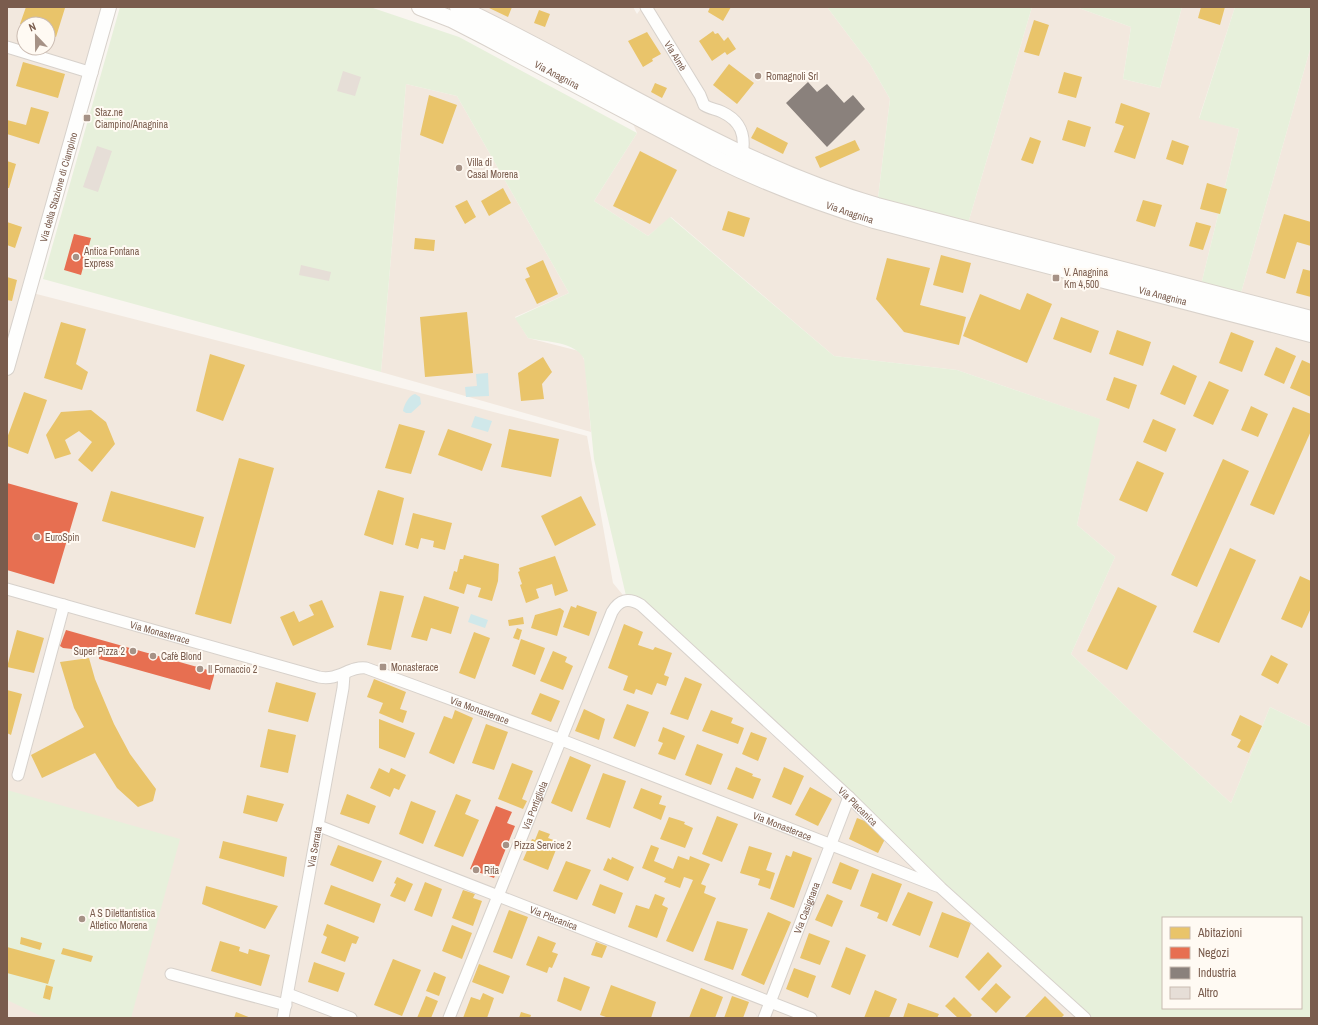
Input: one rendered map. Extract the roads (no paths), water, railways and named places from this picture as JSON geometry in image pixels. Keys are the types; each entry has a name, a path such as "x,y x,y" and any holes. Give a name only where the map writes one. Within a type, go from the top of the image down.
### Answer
{"main road":[{"name":"Via Anagnina","path":"420,7 463,12 742,155 798,180 877,206 1311,319"},
{"name":"Via Anagnina","path":"463,12 715,158 748,174 807,198 874,220 1311,334"}],"street":[{"name":"Via della Stazione di Ciampino","path":"8,360 92,73 109,7"},
{"name":"Via Almè","path":"646,7 700,95 704,105 723,112 739,128 744,139 742,155"},
{"path":"7,47 92,73"},
{"name":"Via Monasterace","path":"7,589 319,677 331,678 344,675 358,668 366,668 559,740 941,888"},
{"name":"Via Portigliola","path":"449,1018 496,896 612,612 617,604 627,600"},
{"name":"Via Placanica","path":"627,600 634,601 640,605 848,797 941,888 1085,1018"},
{"path":"18,775 64,605"},
{"name":"Via Serrata","path":"283,1018 319,826 344,675"},
{"name":"Via Casignana","path":"764,1018 848,797"},
{"name":"Via Placanica","path":"319,826 811,1018"},
{"path":"171,974 287,999 351,1018"}],"water":[{"path":"488,373 489,396 466,397 465,387 477,386 476,374"},
{"path":"415,394 420,397 421,404 411,413 406,413 403,411 406,403 411,396"},
{"path":"475,416 492,421 488,432 471,427"},
{"path":"471,614 488,620 485,628 468,622"}],"place":[{"name":"Romagnoli Srl","path":"758,76"},
{"name":"Staz.ne Ciampino/Anagnina","path":"87,118"},
{"name":"Villa di Casal Morena","path":"459,168"},
{"name":"Antica Fontana Express","path":"76,257"},
{"name":"V. Anagnina Km 4,500","path":"1056,278"},
{"name":"EuroSpin","path":"37,537"},
{"name":"Super Pizza 2","path":"133,651"},
{"name":"Cafè Blond","path":"153,656"},
{"name":"Monasterace","path":"383,667"},
{"name":"Il Fornaccio 2","path":"200,669"},
{"name":"Pizza Service 2","path":"506,845"},
{"name":"Rita","path":"476,870"},
{"name":"A S Dilettantistica Atletico Morena","path":"82,919"}]}
